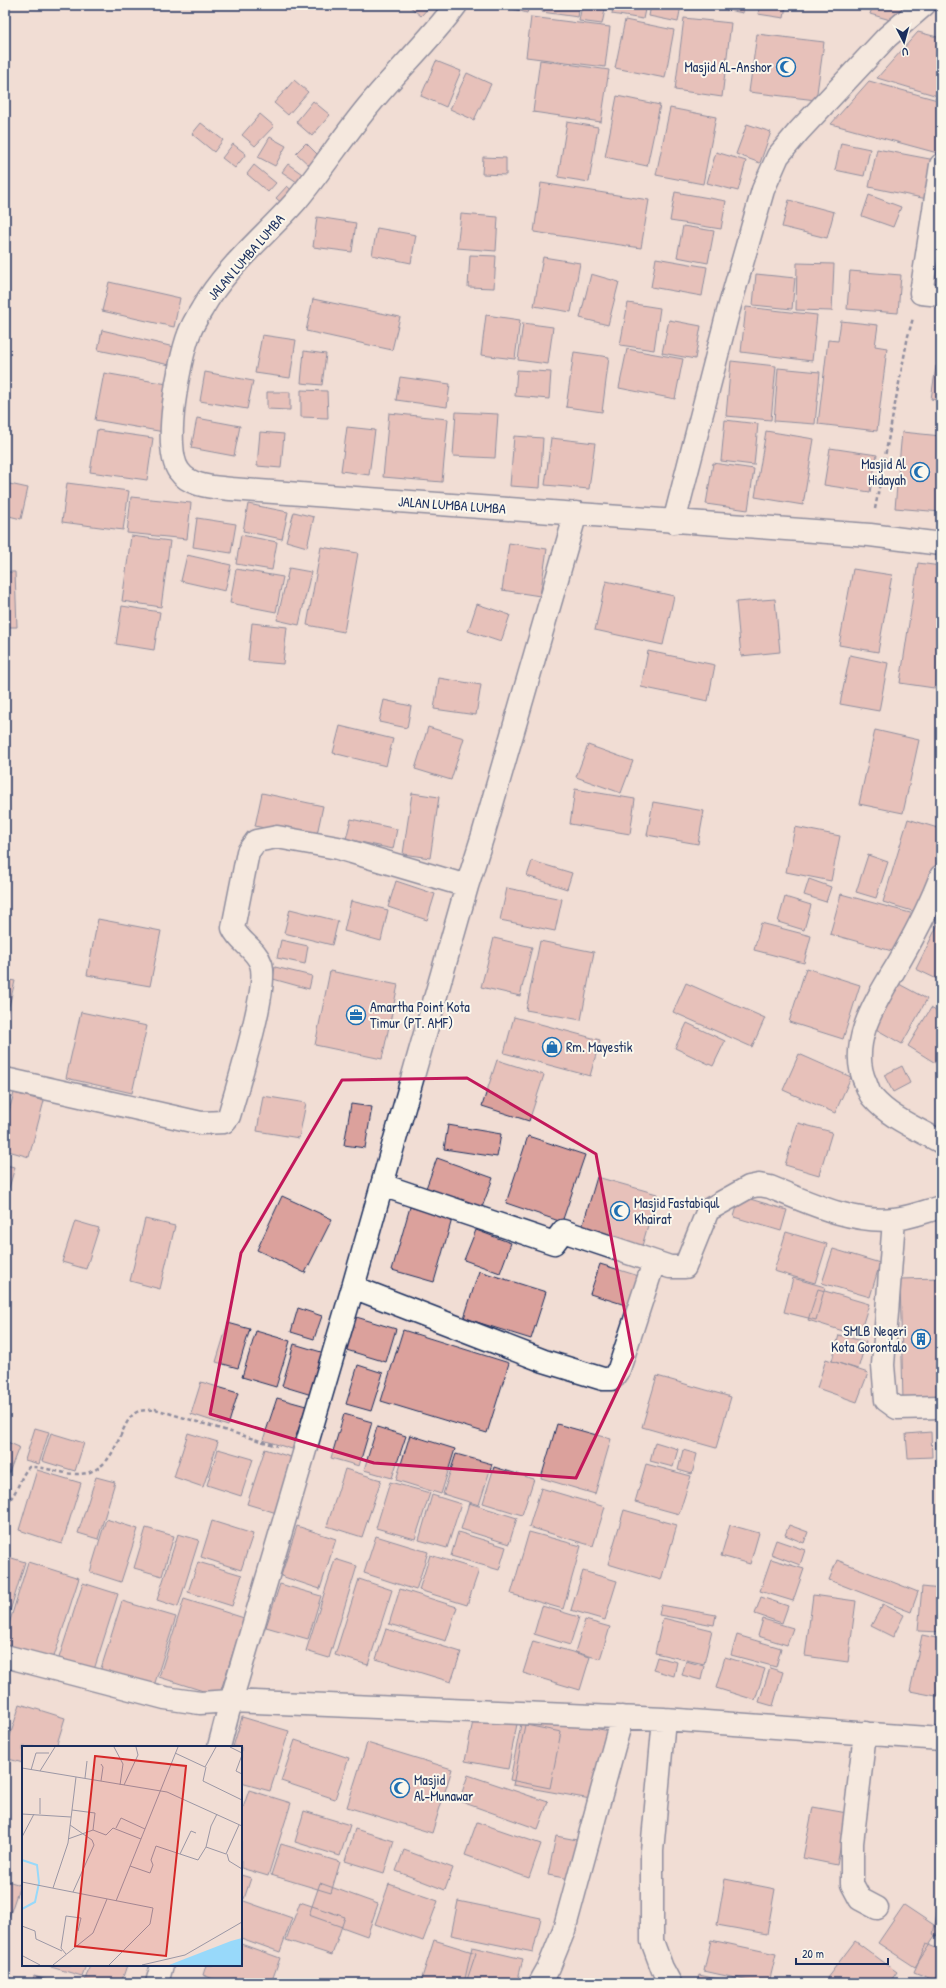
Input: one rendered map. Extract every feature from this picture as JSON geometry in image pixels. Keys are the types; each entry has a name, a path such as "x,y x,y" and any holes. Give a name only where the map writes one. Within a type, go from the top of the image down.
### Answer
{"street":[{"name":"JALAN LUMBA LUMBA","path":"456,5 370,104 297,199 216,286 202,308 189,333 182,357 171,435 174,459 179,471 186,478 204,486 347,498 870,535 941,544"},
{"path":"674,522 731,304 763,190 778,156 799,131 887,37 924,5"},
{"path":"931,294 941,165"},
{"path":"219,1746 231,1701 305,1454 467,886 576,513"},
{"path":"5,1080 201,1123 224,1122 229,1116 257,1010 262,970 258,958 236,936 233,928 248,852 256,841 277,837 338,848 467,886"},
{"path":"941,876 903,955 873,1008 862,1042 859,1064 862,1076 871,1097 887,1111 941,1142"},
{"path":"382,1185 554,1243 563,1231 670,1267 686,1267 708,1210 749,1187 759,1185 770,1187 839,1213 870,1218 894,1220 941,1207"},
{"path":"894,1220 883,1365 886,1400 897,1408 941,1407"},
{"path":"353,1287 544,1361 604,1379 612,1379 619,1369 654,1262"},
{"path":"5,1656 165,1698 200,1703 231,1701 664,1719 941,1739"},
{"path":"540,1983 549,1967 564,1930 622,1717"},
{"path":"664,1719 652,1851 652,1941 662,1968 670,1983"},
{"path":"865,1733 852,1843 852,1884 860,1899 877,1908"},
{"path":"157,1983 162,1966"}],"path":[{"path":"870,535 908,336 931,294"},
{"path":"5,1504 14,1497 25,1472 29,1467 37,1466 73,1475 90,1472 102,1466 112,1456 128,1422 138,1411 155,1409 305,1454"}],"highlighted area":[{"path":"467,1078 596,1154 633,1357 576,1478 374,1463 210,1414 241,1253 342,1080"}],"building":[{"path":"408,5 431,5 421,16"},
{"path":"499,5 530,5 527,13"},
{"path":"543,5 580,5 578,17 542,12"},
{"path":"582,5 606,5 602,24 579,21"},
{"path":"613,5 646,5 643,19 612,14"},
{"path":"651,5 681,5 678,22 649,16"},
{"path":"713,5 744,5 743,13 713,7"},
{"path":"760,5 786,5 784,18 758,14"},
{"path":"873,5 903,5 897,22 870,14"},
{"path":"531,17 610,27 605,67 526,57"},
{"path":"684,18 731,23 722,97 675,90"},
{"path":"625,20 674,30 665,78 615,68"},
{"path":"918,32 941,38 941,97 877,78"},
{"name":"Masjid AL-Anshor","path":"757,34 824,42 816,100 749,92"},
{"path":"540,60 609,70 601,122 533,112"},
{"path":"436,61 461,71 446,107 421,96"},
{"path":"467,73 491,84 474,120 450,109"},
{"path":"294,80 308,92 288,115 274,103"},
{"path":"869,81 941,101 941,154 831,124"},
{"path":"617,96 660,105 647,166 605,157"},
{"path":"313,101 330,115 312,136 296,122"},
{"path":"670,108 716,117 703,184 656,175"},
{"path":"260,114 274,126 255,146 242,135"},
{"path":"567,122 598,127 589,182 558,177"},
{"path":"201,123 223,140 214,152 192,134"},
{"path":"747,124 771,132 760,163 736,154"},
{"path":"270,137 286,146 275,166 258,157"},
{"path":"306,143 320,157 311,167 296,153"},
{"path":"841,143 870,149 864,176 835,170"},
{"path":"233,144 246,154 235,168 222,158"},
{"path":"877,149 935,160 927,199 869,187"},
{"path":"716,152 746,161 738,191 707,183"},
{"path":"483,157 506,158 506,175 482,174"},
{"path":"288,164 305,176 300,184 282,172"},
{"path":"254,165 276,183 268,192 247,174"},
{"path":"541,183 649,200 641,248 534,232"},
{"path":"287,186 297,195 286,207 276,198"},
{"path":"675,192 726,201 721,229 670,221"},
{"path":"869,195 901,207 893,227 862,216"},
{"path":"789,200 834,212 827,238 782,227"},
{"path":"461,214 498,217 496,251 457,248"},
{"path":"317,217 356,223 352,252 313,247"},
{"path":"939,222 941,222 941,294 933,293"},
{"path":"683,226 714,231 708,263 677,257"},
{"path":"377,228 416,235 411,263 372,255"},
{"path":"470,255 496,256 494,288 468,287"},
{"path":"543,257 580,263 571,312 534,306"},
{"path":"656,258 707,267 702,296 651,287"},
{"path":"797,263 834,264 832,311 796,310"},
{"path":"850,271 901,275 898,313 847,309"},
{"path":"591,274 619,282 608,325 580,318"},
{"path":"756,274 795,278 792,309 753,305"},
{"path":"109,282 180,298 174,327 102,311"},
{"path":"313,299 400,317 392,350 306,331"},
{"path":"628,303 660,308 654,350 620,345"},
{"path":"746,307 817,315 812,361 741,352"},
{"path":"486,315 520,320 515,359 481,355"},
{"path":"669,320 701,326 695,359 662,353"},
{"path":"841,321 878,325 875,346 887,348 877,431 818,424 828,340 838,341"},
{"path":"523,323 553,327 548,364 518,360"},
{"path":"102,330 174,347 170,365 98,350"},
{"path":"262,335 296,340 290,378 255,373"},
{"path":"627,349 683,359 675,399 619,388"},
{"path":"304,351 326,354 322,385 301,383"},
{"path":"574,352 609,357 602,412 566,407"},
{"path":"731,361 776,366 771,420 726,416"},
{"path":"936,366 941,366 941,401 931,399"},
{"path":"778,368 820,372 815,424 774,421"},
{"path":"517,370 551,372 549,399 515,396"},
{"path":"205,372 253,381 247,409 200,401"},
{"path":"104,373 173,385 164,432 95,420"},
{"path":"400,377 450,384 447,407 396,400"},
{"path":"301,390 327,391 328,418 301,417"},
{"path":"267,392 290,392 290,410 267,409"},
{"path":"456,412 498,414 495,458 453,456"},
{"path":"389,413 448,419 442,482 383,477"},
{"path":"197,418 240,426 234,456 191,448"},
{"path":"725,420 758,424 754,465 721,461"},
{"path":"347,427 375,430 369,475 341,471"},
{"path":"97,430 153,438 147,480 90,472"},
{"path":"766,431 814,439 803,505 755,497"},
{"path":"260,432 284,434 281,468 257,466"},
{"name":"Masjid Al Hidayah","path":"902,432 941,436 941,512 895,508"},
{"path":"514,436 543,438 540,488 510,486"},
{"path":"551,438 595,443 589,489 545,485"},
{"path":"830,448 877,455 870,492 824,485"},
{"path":"713,463 754,469 748,510 706,504"},
{"path":"5,483 28,488 21,519 5,515"},
{"path":"67,483 129,491 123,530 62,522"},
{"path":"131,497 191,503 187,539 127,533"},
{"path":"248,504 288,512 282,539 243,531"},
{"path":"294,512 314,517 307,547 286,541"},
{"path":"197,518 236,524 231,553 193,547"},
{"path":"241,535 277,542 272,570 236,564"},
{"path":"131,536 170,541 161,607 122,601"},
{"path":"509,543 547,549 540,596 502,590"},
{"path":"321,547 358,553 344,632 307,625"},
{"path":"187,555 231,565 225,591 181,581"},
{"path":"918,563 941,566 941,689 900,683"},
{"path":"289,568 311,572 299,625 277,620"},
{"path":"236,569 283,577 276,612 230,603"},
{"path":"853,569 892,575 878,652 839,645"},
{"path":"5,572 15,572 17,627 5,627"},
{"path":"606,581 674,596 663,645 595,630"},
{"path":"775,599 780,652 741,656 736,602"},
{"path":"477,604 510,615 501,642 468,631"},
{"path":"122,606 160,612 154,650 116,644"},
{"path":"252,623 287,627 283,664 248,661"},
{"path":"648,651 715,665 708,701 641,687"},
{"path":"850,655 888,663 879,711 840,704"},
{"path":"439,678 481,685 476,715 434,709"},
{"path":"384,700 411,706 407,728 379,722"},
{"path":"340,726 393,739 386,766 333,753"},
{"path":"428,727 464,738 451,780 415,769"},
{"path":"875,730 919,740 903,813 859,804"},
{"path":"588,745 633,761 621,793 576,777"},
{"path":"575,789 635,799 630,834 570,824"},
{"path":"262,793 323,806 316,839 255,826"},
{"path":"412,793 439,797 430,858 403,854"},
{"path":"653,802 704,811 698,844 647,835"},
{"path":"351,819 397,829 393,849 346,839"},
{"path":"908,819 941,829 941,852 922,914 883,902"},
{"path":"795,827 840,836 831,881 786,872"},
{"path":"868,855 888,862 876,898 856,892"},
{"path":"532,861 572,873 567,889 527,876"},
{"path":"809,879 831,887 826,902 804,895"},
{"path":"396,881 435,894 427,920 388,907"},
{"path":"507,888 562,899 555,931 500,920"},
{"path":"841,894 914,914 903,954 830,934"},
{"path":"785,897 811,905 804,930 778,922"},
{"path":"351,901 388,910 381,941 344,931"},
{"path":"290,909 338,921 332,945 284,933"},
{"path":"941,918 941,981 916,969"},
{"path":"98,919 161,931 150,986 87,975"},
{"path":"761,923 811,936 804,963 754,950"},
{"path":"494,938 532,947 520,996 481,987"},
{"path":"281,940 308,946 305,964 277,958"},
{"path":"540,941 594,952 581,1020 526,1010"},
{"path":"275,967 312,976 309,989 273,979"},
{"path":"806,968 860,985 843,1039 789,1022"},
{"name":"Amartha Point Kota Timur (PT. AMF)","path":"330,971 398,985 382,1059 315,1045"},
{"path":"5,979 15,981 5,1023"},
{"path":"686,983 765,1018 752,1047 673,1012"},
{"path":"899,984 927,999 902,1044 874,1028"},
{"path":"931,1008 941,1014 941,1057 937,1064 908,1046"},
{"path":"81,1012 147,1026 132,1093 66,1078"},
{"name":"Rm. Mayestik","path":"514,1017 600,1040 590,1076 504,1053"},
{"path":"687,1023 725,1041 713,1066 675,1048"},
{"path":"799,1054 851,1077 835,1113 783,1090"},
{"path":"497,1060 544,1075 529,1121 482,1106"},
{"path":"902,1066 910,1083 893,1092 884,1075"},
{"path":"14,1093 44,1101 29,1157 5,1150 5,1125"},
{"path":"263,1096 306,1103 299,1138 257,1131"},
{"path":"351,1104 372,1107 365,1148 344,1145"},
{"path":"798,1123 832,1132 819,1175 785,1165"},
{"path":"448,1125 501,1134 497,1157 444,1149"},
{"path":"528,1136 585,1155 562,1222 506,1203"},
{"path":"437,1158 493,1178 481,1210 425,1191"},
{"path":"5,1165 15,1167 5,1202"},
{"name":"Masjid Fastabiqul Khairat","path":"597,1177 657,1194 642,1246 582,1228"},
{"path":"282,1196 332,1219 305,1273 257,1250"},
{"path":"740,1196 787,1210 781,1231 734,1217"},
{"path":"410,1207 452,1219 434,1282 392,1270"},
{"path":"145,1219 175,1226 160,1289 130,1281"},
{"path":"75,1221 99,1228 86,1269 62,1262"},
{"path":"476,1230 511,1243 500,1273 464,1260"},
{"path":"786,1232 827,1244 815,1283 774,1271"},
{"path":"833,1249 880,1263 870,1297 822,1283"},
{"path":"600,1264 642,1277 632,1307 590,1294"},
{"path":"479,1271 546,1292 531,1339 464,1318"},
{"path":"793,1278 825,1287 816,1320 784,1312"},
{"name":"SMLB Negeri Kota Gorontalo","path":"941,1278 941,1399 903,1400 900,1279"},
{"path":"818,1289 869,1304 859,1336 808,1320"},
{"path":"298,1308 322,1316 314,1339 291,1332"},
{"path":"353,1316 396,1329 386,1362 343,1349"},
{"path":"228,1323 250,1329 238,1368 216,1362"},
{"path":"403,1330 509,1363 487,1433 381,1401"},
{"path":"256,1331 290,1341 276,1387 242,1377"},
{"path":"839,1335 866,1342 858,1369 832,1361"},
{"path":"294,1344 328,1354 315,1396 282,1386"},
{"path":"826,1359 868,1373 857,1402 817,1388"},
{"path":"358,1365 383,1373 371,1411 346,1404"},
{"path":"657,1376 731,1397 716,1448 642,1427"},
{"path":"201,1382 238,1393 228,1426 191,1414"},
{"path":"277,1398 306,1406 292,1449 263,1440"},
{"path":"344,1414 372,1422 359,1466 331,1458"},
{"path":"557,1424 611,1439 595,1494 541,1478"},
{"path":"377,1427 406,1436 392,1478 364,1470"},
{"path":"35,1428 49,1432 39,1464 25,1460"},
{"path":"931,1432 932,1457 908,1458 906,1434"},
{"path":"51,1433 84,1443 75,1471 42,1461"},
{"path":"188,1433 218,1442 203,1487 174,1477"},
{"path":"410,1435 455,1449 441,1494 396,1480"},
{"path":"936,1440 941,1440 941,1468 936,1468"},
{"path":"5,1441 19,1447 5,1483"},
{"path":"655,1442 678,1449 673,1467 650,1461"},
{"path":"218,1449 253,1459 241,1496 207,1485"},
{"path":"265,1449 297,1459 280,1514 247,1504"},
{"path":"683,1450 697,1454 692,1474 678,1470"},
{"path":"456,1454 492,1464 479,1505 443,1494"},
{"path":"646,1464 691,1476 679,1514 635,1502"},
{"path":"494,1467 534,1479 522,1515 483,1503"},
{"path":"345,1469 381,1480 362,1537 327,1526"},
{"path":"37,1470 81,1483 62,1544 19,1530"},
{"path":"96,1477 115,1482 98,1539 78,1533"},
{"path":"390,1482 430,1493 415,1539 376,1528"},
{"path":"541,1488 605,1507 593,1546 529,1527"},
{"path":"432,1495 461,1504 447,1548 419,1540"},
{"path":"469,1503 517,1518 509,1544 461,1529"},
{"path":"624,1510 677,1525 661,1580 608,1564"},
{"path":"106,1519 138,1529 121,1582 90,1572"},
{"path":"212,1521 253,1534 241,1570 201,1557"},
{"path":"730,1525 759,1533 750,1564 721,1556"},
{"path":"789,1525 808,1532 804,1543 785,1535"},
{"path":"297,1526 336,1539 320,1589 281,1576"},
{"path":"146,1528 174,1536 162,1576 134,1568"},
{"path":"458,1532 506,1547 499,1570 451,1556"},
{"path":"529,1532 581,1546 563,1609 511,1594"},
{"path":"178,1534 199,1540 178,1607 157,1600"},
{"path":"376,1536 428,1552 416,1590 364,1573"},
{"path":"776,1540 805,1550 800,1565 771,1554"},
{"path":"430,1555 479,1570 467,1605 419,1590"},
{"path":"5,1556 25,1562 7,1621 5,1621"},
{"path":"335,1559 357,1566 329,1658 306,1651"},
{"path":"771,1559 804,1569 793,1601 760,1591"},
{"path":"837,1560 918,1592 911,1612 829,1580"},
{"path":"28,1562 79,1578 53,1660 5,1646 5,1637"},
{"path":"198,1562 242,1575 232,1606 188,1592"},
{"path":"583,1571 617,1581 605,1620 571,1610"},
{"path":"359,1579 392,1590 368,1665 335,1655"},
{"path":"83,1583 118,1594 93,1673 58,1661"},
{"path":"280,1584 321,1596 308,1639 266,1627"},
{"path":"922,1587 941,1589 941,1632 918,1631"},
{"path":"400,1589 457,1607 446,1641 389,1624"},
{"path":"813,1595 856,1601 848,1662 805,1656"},
{"path":"761,1597 788,1606 782,1623 755,1614"},
{"path":"184,1599 244,1618 219,1696 159,1677"},
{"path":"122,1601 176,1617 152,1692 99,1675"},
{"path":"883,1604 904,1615 893,1637 871,1626"},
{"path":"661,1605 716,1615 714,1625 659,1615"},
{"path":"542,1606 579,1617 570,1645 534,1634"},
{"path":"663,1618 712,1630 704,1664 655,1653"},
{"path":"763,1619 793,1628 787,1645 758,1636"},
{"path":"585,1620 610,1627 600,1659 575,1652"},
{"path":"386,1629 461,1652 451,1682 376,1659"},
{"path":"737,1635 781,1648 776,1667 731,1655"},
{"path":"922,1635 941,1639 941,1697 910,1691"},
{"path":"533,1641 590,1657 580,1690 523,1673"},
{"path":"657,1657 677,1662 674,1676 653,1670"},
{"path":"725,1657 765,1669 755,1700 716,1688"},
{"path":"686,1661 704,1666 701,1680 682,1675"},
{"path":"770,1668 783,1672 773,1706 759,1702"},
{"path":"20,1704 65,1718 56,1746 22,1746 22,1763 5,1758 5,1752"},
{"path":"527,1715 609,1731 596,1800 513,1785"},
{"path":"474,1716 517,1724 508,1769 465,1761"},
{"path":"242,1717 289,1731 270,1791 242,1783 242,1746 233,1746"},
{"path":"521,1724 561,1732 550,1788 510,1780"},
{"path":"295,1740 349,1758 335,1799 281,1781"},
{"name":"Masjid Al-Munawar","path":"367,1743 452,1769 432,1833 347,1807"},
{"path":"468,1775 548,1802 538,1829 459,1801"},
{"path":"249,1790 291,1803 268,1876 242,1868 242,1811"},
{"path":"813,1807 847,1813 837,1865 803,1858"},
{"path":"304,1811 350,1825 340,1856 295,1842"},
{"path":"477,1822 541,1844 529,1878 465,1855"},
{"path":"355,1829 394,1841 384,1873 345,1861"},
{"path":"556,1836 577,1840 570,1879 548,1875"},
{"path":"281,1844 340,1862 331,1893 271,1875"},
{"path":"404,1850 453,1868 445,1890 396,1871"},
{"path":"242,1875 251,1878 244,1899 242,1898"},
{"path":"725,1879 775,1889 767,1934 717,1925"},
{"path":"5,1880 20,1885 6,1926 5,1925"},
{"path":"320,1883 378,1904 367,1936 309,1915"},
{"path":"389,1884 438,1901 423,1941 375,1924"},
{"path":"941,1891 941,1936 933,1935"},
{"path":"242,1900 292,1918 280,1952 242,1938"},
{"path":"458,1901 541,1918 533,1952 451,1935"},
{"path":"300,1902 345,1917 332,1955 286,1940"},
{"path":"904,1905 940,1929 915,1967 878,1943"},
{"path":"434,1940 476,1953 466,1983 427,1983 421,1981"},
{"path":"711,1940 776,1954 769,1983 758,1983 704,1971"},
{"path":"855,1941 897,1972 889,1983 824,1982"},
{"path":"242,1944 280,1958 271,1983 224,1983 203,1975 206,1966 242,1966"},
{"path":"926,1944 941,1950 941,1983 914,1972"},
{"path":"472,1947 523,1959 517,1983 464,1983"},
{"path":"47,1966 86,1966 82,1976"},
{"path":"90,1966 127,1966 121,1983 94,1983 85,1980"},
{"path":"699,1975 736,1983 697,1983"},
{"path":"34,1976 56,1983 32,1983"}],"place":[{"name":"Masjid AL-Anshor","path":"786,67"},
{"name":"Masjid Al Hidayah","path":"920,472"},
{"name":"Amartha Point Kota Timur (PT. AMF)","path":"356,1015"},
{"name":"Rm. Mayestik","path":"552,1047"},
{"name":"Masjid Fastabiqul Khairat","path":"620,1211"},
{"name":"SMLB Negeri Kota Gorontalo","path":"921,1339"},
{"name":"Masjid Al-Munawar","path":"400,1788"}]}
